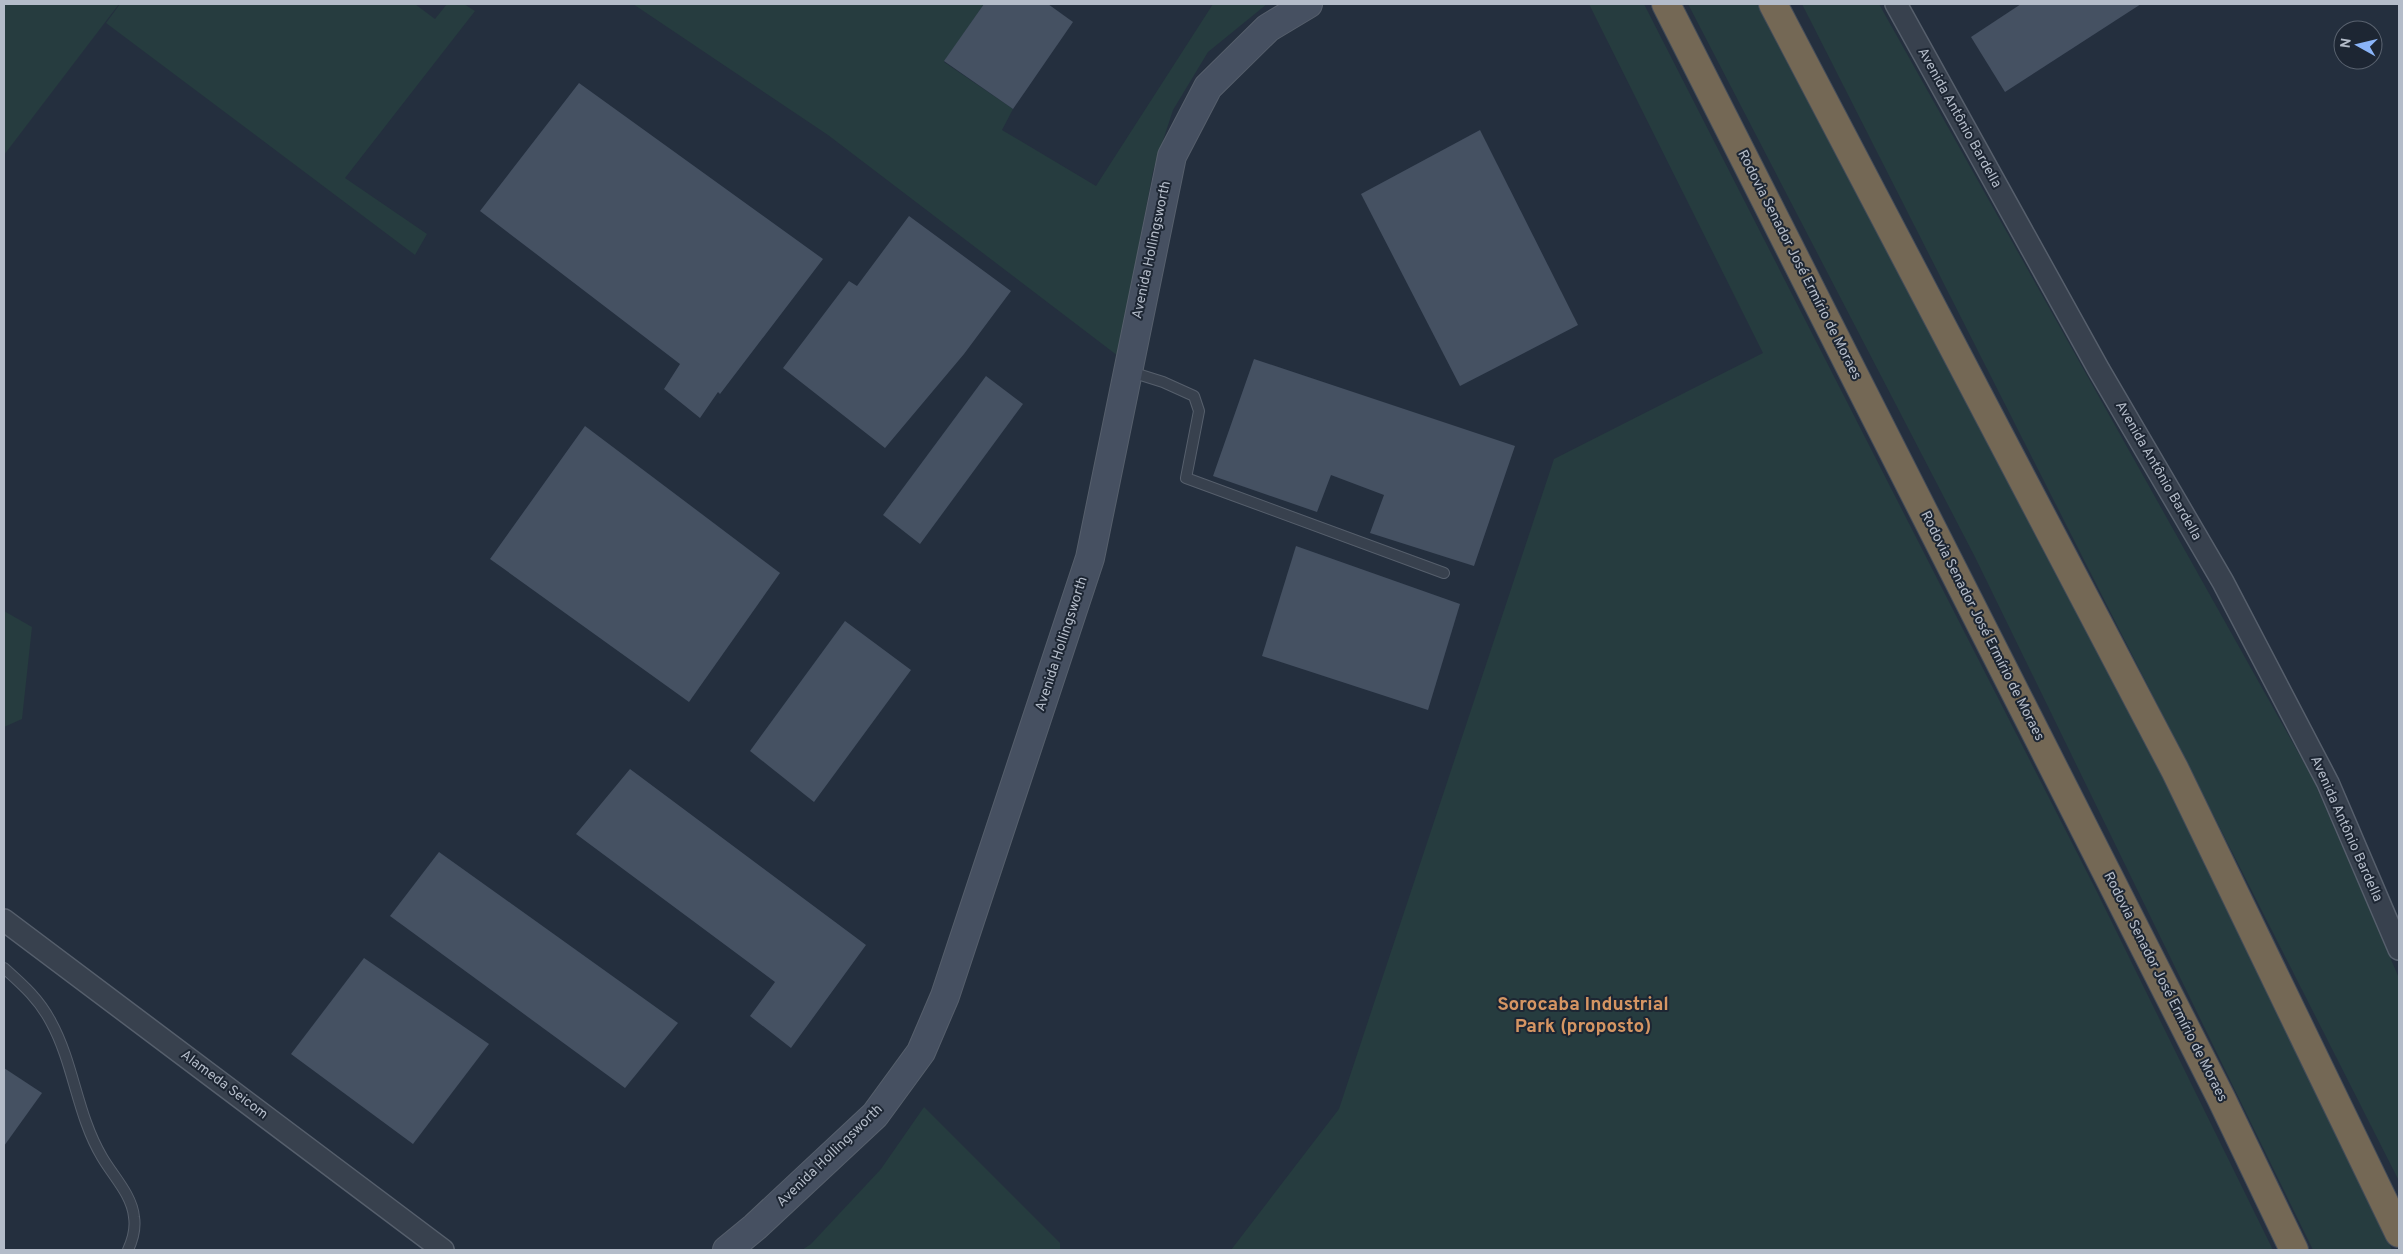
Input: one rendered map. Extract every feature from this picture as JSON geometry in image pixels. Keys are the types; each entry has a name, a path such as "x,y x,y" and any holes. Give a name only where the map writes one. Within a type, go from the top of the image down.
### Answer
{"highway":[{"name":"Rodovia Senador José Ermírio de Moraes","path":"1666,4 2221,1098 2294,1250"},
{"path":"1773,4 2175,770 2399,1233"}],"main road":[{"name":"Avenida Hollingsworth","path":"727,1250 756,1227 875,1115 922,1052 945,996 1090,558 1172,156 1208,87 1268,28 1308,4"}],"street":[{"name":"Avenida Antônio Bardella","path":"1896,4 2099,370 2223,582 2328,783 2399,949"},
{"name":"Alameda Seicom","path":"4,920 443,1250"}],"lane":[{"path":"1127,371 1163,382 1194,396 1199,411 1186,478 1444,573"},
{"path":"4,968 35,996 52,1023 90,1134 102,1158 122,1186 134,1216 134,1236 128,1250"}],"green space":[{"path":"4,4 119,4 4,155"},
{"path":"120,4 415,4 435,19 447,4 464,4 475,11 345,178 427,234 415,255 106,23"},
{"path":"633,4 984,4 944,62 1013,109 1002,130 1096,186 1213,4 1267,4 1208,52 1173,110 1153,171 1118,356 828,135"},
{"path":"1589,4 1644,4 2096,890 2273,1250 1231,1250 1339,1109 1554,459 1763,353"},
{"path":"1688,4 1759,4 2033,523 2239,927 2392,1250 2313,1250 1975,557"},
{"path":"1802,4 1879,4 2313,779 2399,978 2399,1181"},
{"path":"4,611 32,627 22,719 4,727"},
{"path":"924,1107 1060,1243 1060,1250 802,1250 811,1244 881,1169"}],"building":[{"path":"984,4 1048,4 1073,22 1013,109 944,61"},
{"path":"2021,4 2141,4 2005,92 1971,37"},
{"path":"579,83 823,259 720,394 718,392 700,418 664,389 680,364 480,211"},
{"path":"1480,130 1578,325 1460,386 1361,194"},
{"path":"909,216 1011,291 964,354 885,448 783,368 849,281 857,286"},
{"path":"1254,359 1515,446 1474,566 1370,533 1384,495 1331,475 1317,512 1213,476"},
{"path":"986,376 1023,404 920,544 883,515"},
{"path":"585,426 780,573 689,702 490,559"},
{"path":"1296,546 1460,604 1428,710 1262,656"},
{"path":"845,621 911,670 814,802 750,751"},
{"path":"630,769 866,945 791,1048 750,1016 775,982 576,834"},
{"path":"439,852 678,1023 625,1088 390,916"},
{"path":"364,958 489,1044 413,1144 291,1054"},
{"path":"4,1068 42,1093 4,1146"}],"district":[{"name":"Sorocaba Industrial Park (proposto)","path":"1583,1016"}]}
